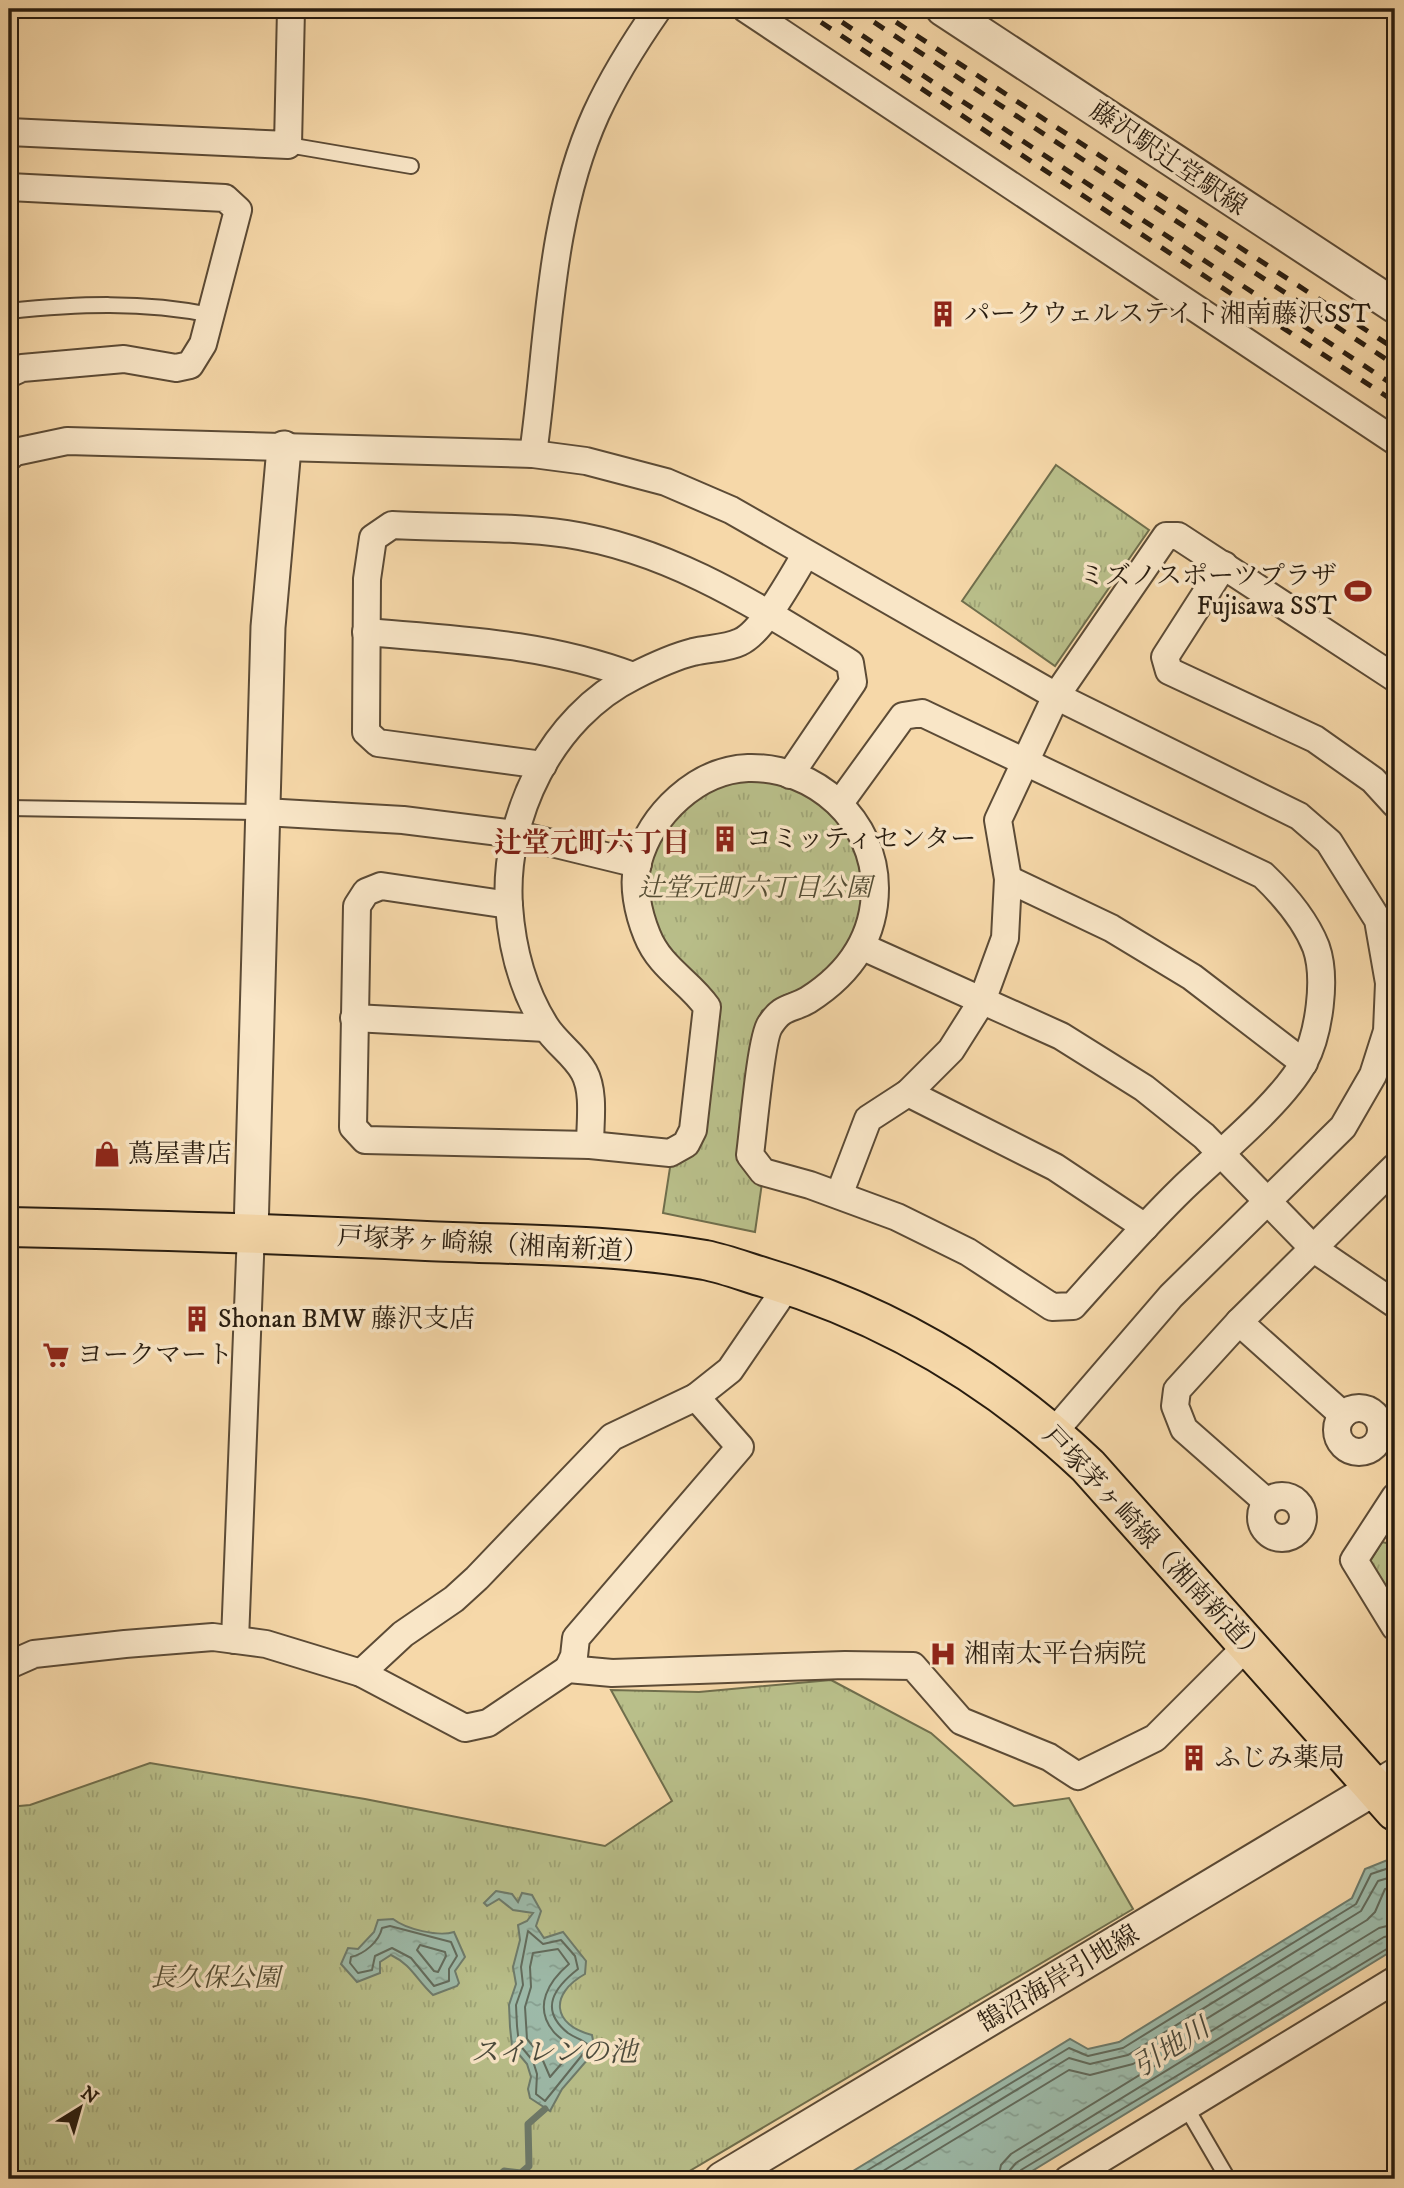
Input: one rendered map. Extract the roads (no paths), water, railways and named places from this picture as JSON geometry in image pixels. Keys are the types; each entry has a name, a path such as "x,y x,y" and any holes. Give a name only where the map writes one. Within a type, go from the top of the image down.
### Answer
{"main road":[{"name":"戸塚茅ヶ崎線（湘南新道）","path":"9,1227 251,1232 596,1246 708,1261 788,1284 875,1317 944,1354 999,1390 1053,1433 1088,1466 1248,1645 1389,1792"}],"street":[{"path":"9,132 288,145 291,9"},
{"path":"533,454 552,288 561,230 576,171 595,116 619,69 658,9"},
{"path":"746,9 1395,440"},
{"name":"藤沢駅辻堂駅線","path":"943,9 1395,306"},
{"path":"9,187 225,198 238,210 203,344 190,365 176,368 124,359 22,368 9,374"},
{"path":"11,450 68,441 533,454 586,461 666,482 731,510 1056,696 1298,816 1329,842 1378,920 1391,974 1387,1031 1373,1075 1343,1127 1171,1296 1053,1433"},
{"path":"235,1640 251,1232 268,627 284,448"},
{"path":"543,765 378,743 366,732 367,579 373,538 392,525 567,534 649,554 711,581 850,663 853,682 790,775"},
{"path":"839,1195 868,1119 908,1093 951,1050 982,1001 1005,938 1008,879 998,820 1056,696 1166,536 1178,536 1395,678"},
{"path":"590,1146 590,1090 584,1071 547,1028 514,954 509,905 509,868 514,834 525,801 543,765 573,723 599,698 633,676 692,652 741,642 769,614 806,554"},
{"path":"1224,565 1165,657 1169,671 1315,739 1365,774 1395,804"},
{"path":"366,632 522,646 586,659 633,676"},
{"path":"509,905 380,886 366,892 357,906 353,1127 365,1140 590,1146 670,1153 686,1144 693,1130 707,1007 699,995 665,964 648,937 638,908 638,864 659,820 687,790 719,774 748,768 790,775 818,788 840,803 864,835 873,864 873,919 863,947 839,978 805,1002 782,1009 768,1027 750,1155 763,1172 839,1195 897,1217 968,1252 1052,1307 1073,1306 1145,1227 1269,1106 1304,1063 1315,1033 1321,995 1316,948 1286,897 1263,874 922,713 903,716 840,803"},
{"path":"264,812 403,820 514,834 638,864"},
{"path":"1008,879 1111,928 1192,977 1304,1063"},
{"path":"863,947 1060,1036 1134,1082 1203,1136 1314,1249 1395,1304"},
{"path":"354,1018 547,1028"},
{"path":"908,1093 1055,1167 1145,1227"},
{"path":"1267,1502 1184,1429 1175,1406 1177,1390 1238,1322 1395,1167"},
{"path":"361,1673 403,1634 454,1599 477,1578 612,1437 696,1397 730,1370 788,1284"},
{"path":"1238,1322 1343,1415"},
{"path":"9,1665 34,1654 213,1637 265,1644 361,1673 466,1728 488,1723 568,1669 574,1657 576,1638 740,1447 696,1397"},
{"path":"1395,1497 1354,1560 1395,1627"},
{"path":"568,1669 612,1673 845,1665 912,1666 961,1721 1049,1757 1078,1776 1155,1738 1248,1645"},
{"name":"鵠沼海岸引地線","path":"722,2179 1389,1792"},
{"path":"1068,2179 1395,1980"}],"lane":[{"path":"288,145 411,166"},
{"path":"9,311 120,304 171,307 211,315"},
{"path":"9,808 264,812"},
{"path":"1186,2107 1228,2179"}],"water":[{"name":"引地川","path":"1395,1857 1395,1949 1019,2179 840,2179 1070,2039 1088,2049 1119,2042 1352,1898 1365,1869"},
{"name":"スイレンの池","path":"496,1891 512,1894 518,1902 522,1893 532,1895 541,1911 536,1926 544,1938 563,1932 586,1961 585,1974 565,1991 560,2008 569,2024 592,2035 595,2051 562,2089 550,2111 530,2098 528,2089 531,2077 527,2064 512,2046 510,2027 509,2005 516,1984 513,1967 520,1940 518,1925 527,1921 533,1913 513,1910 499,1899 487,1906 484,1903"},
{"path":"393,1919 422,1931 454,1932 465,1957 455,1971 459,1983 457,1986 433,1995 409,1968 391,1955 380,1962 380,1973 357,1982 341,1964 348,1948 358,1949 374,1932 378,1920"}],"waterway":[{"path":"495,2179 504,2171 521,2173 529,2166 528,2124 545,2109"}],"railway":[{"path":"801,9 1395,402"},
{"path":"822,9 1395,386"},
{"path":"854,9 1395,365"},
{"path":"876,9 1395,349"}],"place":[{"name":"パークウェルステイト湘南藤沢SST","path":"943,314"},
{"name":"ミズノスポーツプラザ Fujisawa SST","path":"1358,591"},
{"name":"コミッティセンター","path":"725,839"},
{"name":"蔦屋書店","path":"107,1154"},
{"name":"Shonan BMW 藤沢支店","path":"197,1319"},
{"name":"ヨークマート","path":"56,1355"},
{"name":"湘南太平台病院","path":"943,1654"},
{"name":"ふじみ薬局","path":"1194,1758"}],"district":[{"name":"辻堂元町六丁目","path":"592,843"}],"park label":[{"name":"辻堂元町六丁目公園","path":"755,888"},
{"name":"長久保公園","path":"215,1978"}]}
